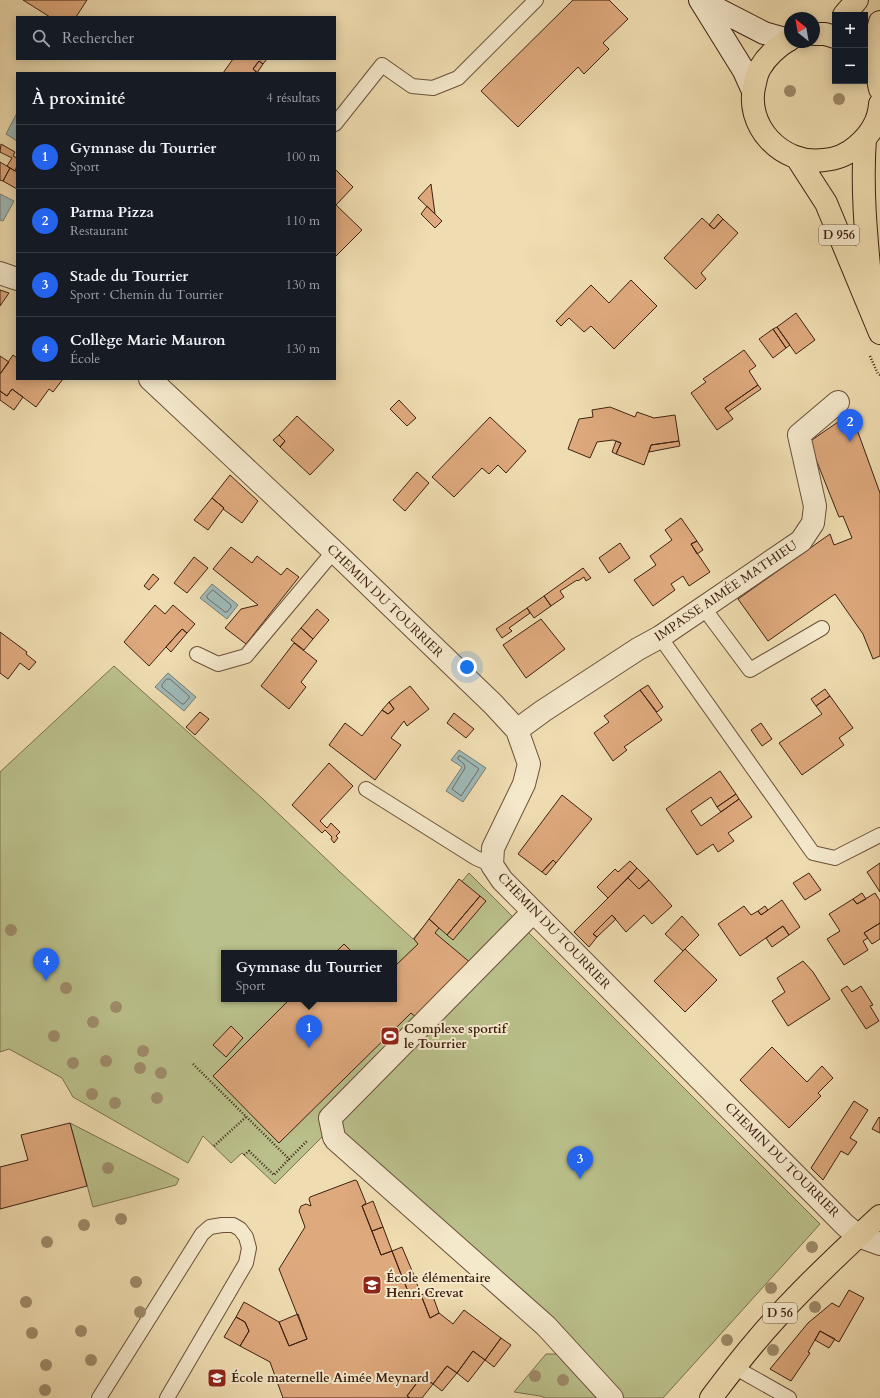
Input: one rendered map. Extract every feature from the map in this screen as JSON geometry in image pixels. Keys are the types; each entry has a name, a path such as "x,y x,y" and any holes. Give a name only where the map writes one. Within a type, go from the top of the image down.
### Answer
{"main road":[{"path":"847,12 857,0"},
{"path":"880,22 868,59 878,77 880,89"},
{"path":"784,43 771,52 759,69 753,90 753,108 758,125 768,140 781,151 797,158 815,162 834,159 851,151 865,139 874,126 880,104"},
{"name":"D 956","path":"865,139 863,163 864,193 869,262 877,325"},
{"name":"D 956","path":"797,158 826,203 877,325"},
{"path":"858,1236 880,1216"},
{"name":"D 56","path":"711,1398 734,1367 778,1316 818,1274 858,1236"}],"street":[{"path":"700,0 764,33 784,38"},
{"path":"700,0 744,71 753,90"},
{"path":"0,273 16,279"},
{"name":"CHEMIN DU TOURRIER","path":"151,380 334,551 493,704 517,730 529,764 524,784 493,848 492,865 502,880 858,1236"},
{"name":"IMPASSE AIMÉE MATHIEU","path":"517,730 619,661 660,637 801,541 813,523 815,506 799,435 838,402"},
{"path":"533,912 330,1118 336,1140 546,1326 612,1398"},
{"path":"858,1236 880,1244"}],"lane":[{"path":"336,123 382,64 412,86 433,88 458,78 536,0"},
{"path":"869,262 880,289"},
{"path":"197,654 218,664 246,656 334,551"},
{"path":"703,608 750,670 822,628"},
{"path":"660,637 813,853 835,858 880,835"},
{"path":"366,789 476,858 492,865"},
{"path":"99,1398 202,1234 210,1227 233,1225 240,1229 246,1237 249,1248 246,1263 167,1398"},
{"path":"734,1367 789,1398"}],"path":[{"path":"193,1064 289,1159"},
{"path":"214,1146 246,1117"},
{"path":"244,1155 249,1151 274,1175 330,1118"}],"green space":[{"name":"Complexe sportif le Tourrier","path":"114,666 263,799 413,939 469,873 820,1224 663,1398 622,1398 329,1130 275,1184 242,1153 231,1163 203,1136 188,1163 73,1097 62,1078 9,1049 0,1052 0,772"},
{"path":"70,1123 179,1179 176,1185 93,1207"},
{"path":"546,1354 561,1354 601,1398 545,1398 514,1392"}],"water":[{"path":"16,115 16,140 6,134"},
{"path":"0,194 14,201 3,221 0,220"},
{"path":"212,584 238,605 227,619 200,598"},
{"path":"168,673 196,697 184,711 155,687"},
{"path":"459,750 486,768 463,802 446,791 462,767 451,760"}],"building":[{"path":"23,0 87,0 77,16 48,16"},
{"path":"573,0 609,0 628,19 603,43 609,49 584,74 578,67 518,127 481,91"},
{"path":"232,60 266,60 263,64 259,61 253,69 257,72 224,72"},
{"path":"259,61 263,64 258,72 253,69"},
{"path":"1,144 15,152 13,156 16,158 15,171 7,166 12,158 0,152"},
{"path":"0,162 10,168 3,181 0,180"},
{"path":"10,168 16,171 16,188 3,181"},
{"path":"336,170 353,187 336,205"},
{"path":"431,184 435,214 418,198"},
{"path":"336,205 362,230 336,256"},
{"path":"427,206 442,221 435,228 421,214"},
{"path":"718,214 723,219 714,229 709,225"},
{"path":"702,218 714,229 723,219 738,233 701,273 706,279 696,289 664,258"},
{"path":"631,280 657,306 614,349 591,326 584,332 569,318 561,326 556,321 591,285 609,303"},
{"path":"0,290 9,293 0,306"},
{"path":"796,313 815,340 796,354 777,327"},
{"path":"777,327 790,345 786,348 773,329"},
{"path":"773,329 786,348 773,358 759,339"},
{"path":"744,350 756,366 749,371 758,385 725,408 733,419 717,430 691,393 706,382 703,379"},
{"path":"13,355 16,357 16,380 62,380 53,392 49,389 36,407 12,389 7,396 0,391 0,374"},
{"path":"0,356 9,362 0,374"},
{"path":"758,385 761,389 728,412 725,408"},
{"path":"12,389 23,397 14,410 0,400 0,391 7,396"},
{"path":"399,400 416,418 407,426 390,409"},
{"path":"610,407 635,417 637,412 654,418 675,415 679,441 651,445 644,465 616,454 621,443 613,440 597,442 590,458 568,449 579,419 593,417 592,410"},
{"path":"851,413 880,493 880,656 873,659 863,634 835,594 768,641 738,599 830,534 834,545 852,538 843,516 839,517 809,442"},
{"path":"297,416 334,450 310,475 280,447 285,441 279,435"},
{"path":"490,417 526,451 506,473 498,465 489,474 482,468 454,497 432,477"},
{"path":"279,435 285,441 280,447 273,440"},
{"path":"616,441 621,443 616,454 612,452"},
{"path":"679,441 680,446 649,452 651,445"},
{"path":"417,472 429,483 405,511 393,500"},
{"path":"230,475 258,501 242,523 223,509 224,508 212,498"},
{"path":"212,498 224,508 208,530 194,520"},
{"path":"681,518 697,541 691,544 710,572 689,586 683,576 671,584 675,590 653,606 634,580 656,565 650,556 672,540 665,530"},
{"path":"697,541 703,550 697,554 691,544"},
{"path":"620,543 630,558 609,573 599,558"},
{"path":"231,547 252,563 257,556 281,575 287,568 299,577 246,644 225,628 241,609 258,605 213,569"},
{"path":"194,557 208,568 187,593 174,583"},
{"path":"583,568 591,578 586,581 584,577 560,591 564,597 551,606 544,596"},
{"path":"153,574 159,579 149,590 144,586"},
{"path":"544,596 551,606 534,618 527,608"},
{"path":"155,605 165,614 173,605 195,624 187,633 182,629 149,666 124,642"},
{"path":"527,608 530,613 509,628 512,631 502,638 496,629"},
{"path":"317,609 329,620 313,639 301,628"},
{"path":"541,619 565,649 526,678 503,645"},
{"path":"301,628 313,639 304,650 291,640"},
{"path":"182,629 187,633 171,652 166,647"},
{"path":"0,632 27,652 26,654 36,662 29,670 20,663 8,679 0,673"},
{"path":"294,643 317,661 301,682 306,687 289,709 261,686"},
{"path":"648,685 663,707 657,712 640,690"},
{"path":"410,686 429,709 407,726 404,721 391,738 401,745 375,780 329,745 345,723 362,736 382,710 388,714 394,709 389,702"},
{"path":"825,689 830,696 816,706 811,699"},
{"path":"640,690 662,720 624,747 627,750 613,761 594,733 609,722 604,716"},
{"path":"830,696 853,728 839,738 844,745 802,775 779,743 822,714 816,706"},
{"path":"389,702 394,709 388,714 382,710"},
{"path":"200,712 209,719 195,735 186,727"},
{"path":"454,713 474,729 466,738 447,723"},
{"path":"761,723 772,739 762,746 751,730"},
{"path":"329,763 353,786 320,821 327,828 331,823 340,832 336,836 338,838 334,843 331,839 332,837 325,830 322,833 292,805"},
{"path":"720,771 736,794 717,807 711,797 691,811 701,826 739,799 752,817 728,833 734,841 718,852 713,844 697,855 666,809"},
{"path":"736,794 739,799 721,812 717,807"},
{"path":"562,795 592,819 556,863 553,860 542,872 518,854"},
{"path":"553,860 556,863 546,875 542,872"},
{"path":"630,861 637,868 608,898 597,887 615,869 618,872"},
{"path":"880,863 880,892 867,872"},
{"path":"637,868 649,880 639,889 628,878"},
{"path":"809,873 821,890 805,900 793,883"},
{"path":"628,878 639,889 649,880 672,906 652,924 644,915 626,932 612,915 593,934 597,937 589,947 574,932"},
{"path":"459,879 480,896 447,935 429,919"},
{"path":"862,893 866,899 857,904 853,899"},
{"path":"875,893 880,901 880,923 864,933 868,938 863,941 868,950 844,965 827,939 840,931 829,914 853,899 857,904"},
{"path":"480,896 486,901 453,940 447,935"},
{"path":"782,900 800,927 789,935 783,926 740,956 718,924 744,906 751,915 758,911 761,915"},
{"path":"765,906 768,910 761,915 758,911"},
{"path":"612,915 616,919 597,937 593,934"},
{"path":"682,916 699,935 683,951 665,934"},
{"path":"429,919 439,928 435,933 472,964 418,1019 411,1013 279,1143 213,1076 287,1002 397,1002 397,964 418,944 414,939"},
{"path":"880,923 880,939 872,944 864,933"},
{"path":"783,926 789,935 772,947 766,938"},
{"path":"344,944 350,950 338,950"},
{"path":"685,949 717,980 685,1012 654,981"},
{"path":"803,961 813,972 830,999 788,1026 772,1001 785,992 777,978"},
{"path":"847,986 852,992 861,986 873,1005 870,1006 879,1021 866,1029 841,990"},
{"path":"231,1026 243,1038 226,1057 213,1045"},
{"path":"772,1047 807,1082 822,1066 833,1078 818,1093 821,1096 789,1128 740,1080"},
{"path":"854,1101 868,1110 850,1138 857,1142 848,1155 841,1151 823,1180 811,1168"},
{"path":"879,1117 880,1118 880,1133 872,1129"},
{"path":"70,1123 87,1186 0,1209 0,1167 28,1160 21,1135"},
{"path":"355,1180 357,1181 366,1203 362,1206 381,1255 392,1251 411,1299 421,1295 430,1318 439,1313 453,1324 464,1310 501,1338 485,1360 473,1351 457,1373 447,1366 433,1384 422,1376 407,1396 410,1398 283,1398 270,1362 240,1346 249,1331 245,1322 236,1317 244,1302 279,1322 289,1346 307,1339 279,1269 305,1227 299,1211 301,1206 306,1204 311,1206 309,1199 310,1197"},
{"path":"373,1201 383,1227 372,1231 362,1206"},
{"path":"383,1227 392,1251 381,1255 372,1231"},
{"path":"402,1247 413,1273 402,1277 392,1251"},
{"path":"413,1273 421,1295 411,1299 402,1277"},
{"path":"849,1290 864,1298 839,1342 820,1331 808,1352 810,1353 791,1381 770,1369 808,1323 832,1303 839,1307"},
{"path":"431,1291 439,1313 430,1318 421,1295"},
{"path":"298,1314 307,1339 289,1346 279,1322"},
{"path":"236,1317 245,1322 249,1331 240,1346 224,1337"},
{"path":"820,1331 835,1339 829,1348 815,1340"},
{"path":"501,1338 511,1345 494,1367 485,1360"},
{"path":"473,1351 485,1360 468,1382 457,1373"},
{"path":"447,1366 457,1373 442,1391 433,1384"},
{"path":"422,1376 433,1384 422,1398 410,1398 407,1396"}],"place":[{"name":"Parma Pizza","path":"850,442"},
{"name":"Collège Marie Mauron","path":"46,981"},
{"name":"Complexe sportif le Tourrier","path":"390,1036"},
{"name":"Gymnase du Tourrier","path":"309,1048"},
{"name":"Stade du Tourrier","path":"580,1179"},
{"name":"École élémentaire Henri Crevat","path":"372,1285"},
{"name":"École maternelle Aimée Meynard","path":"217,1378"}]}
